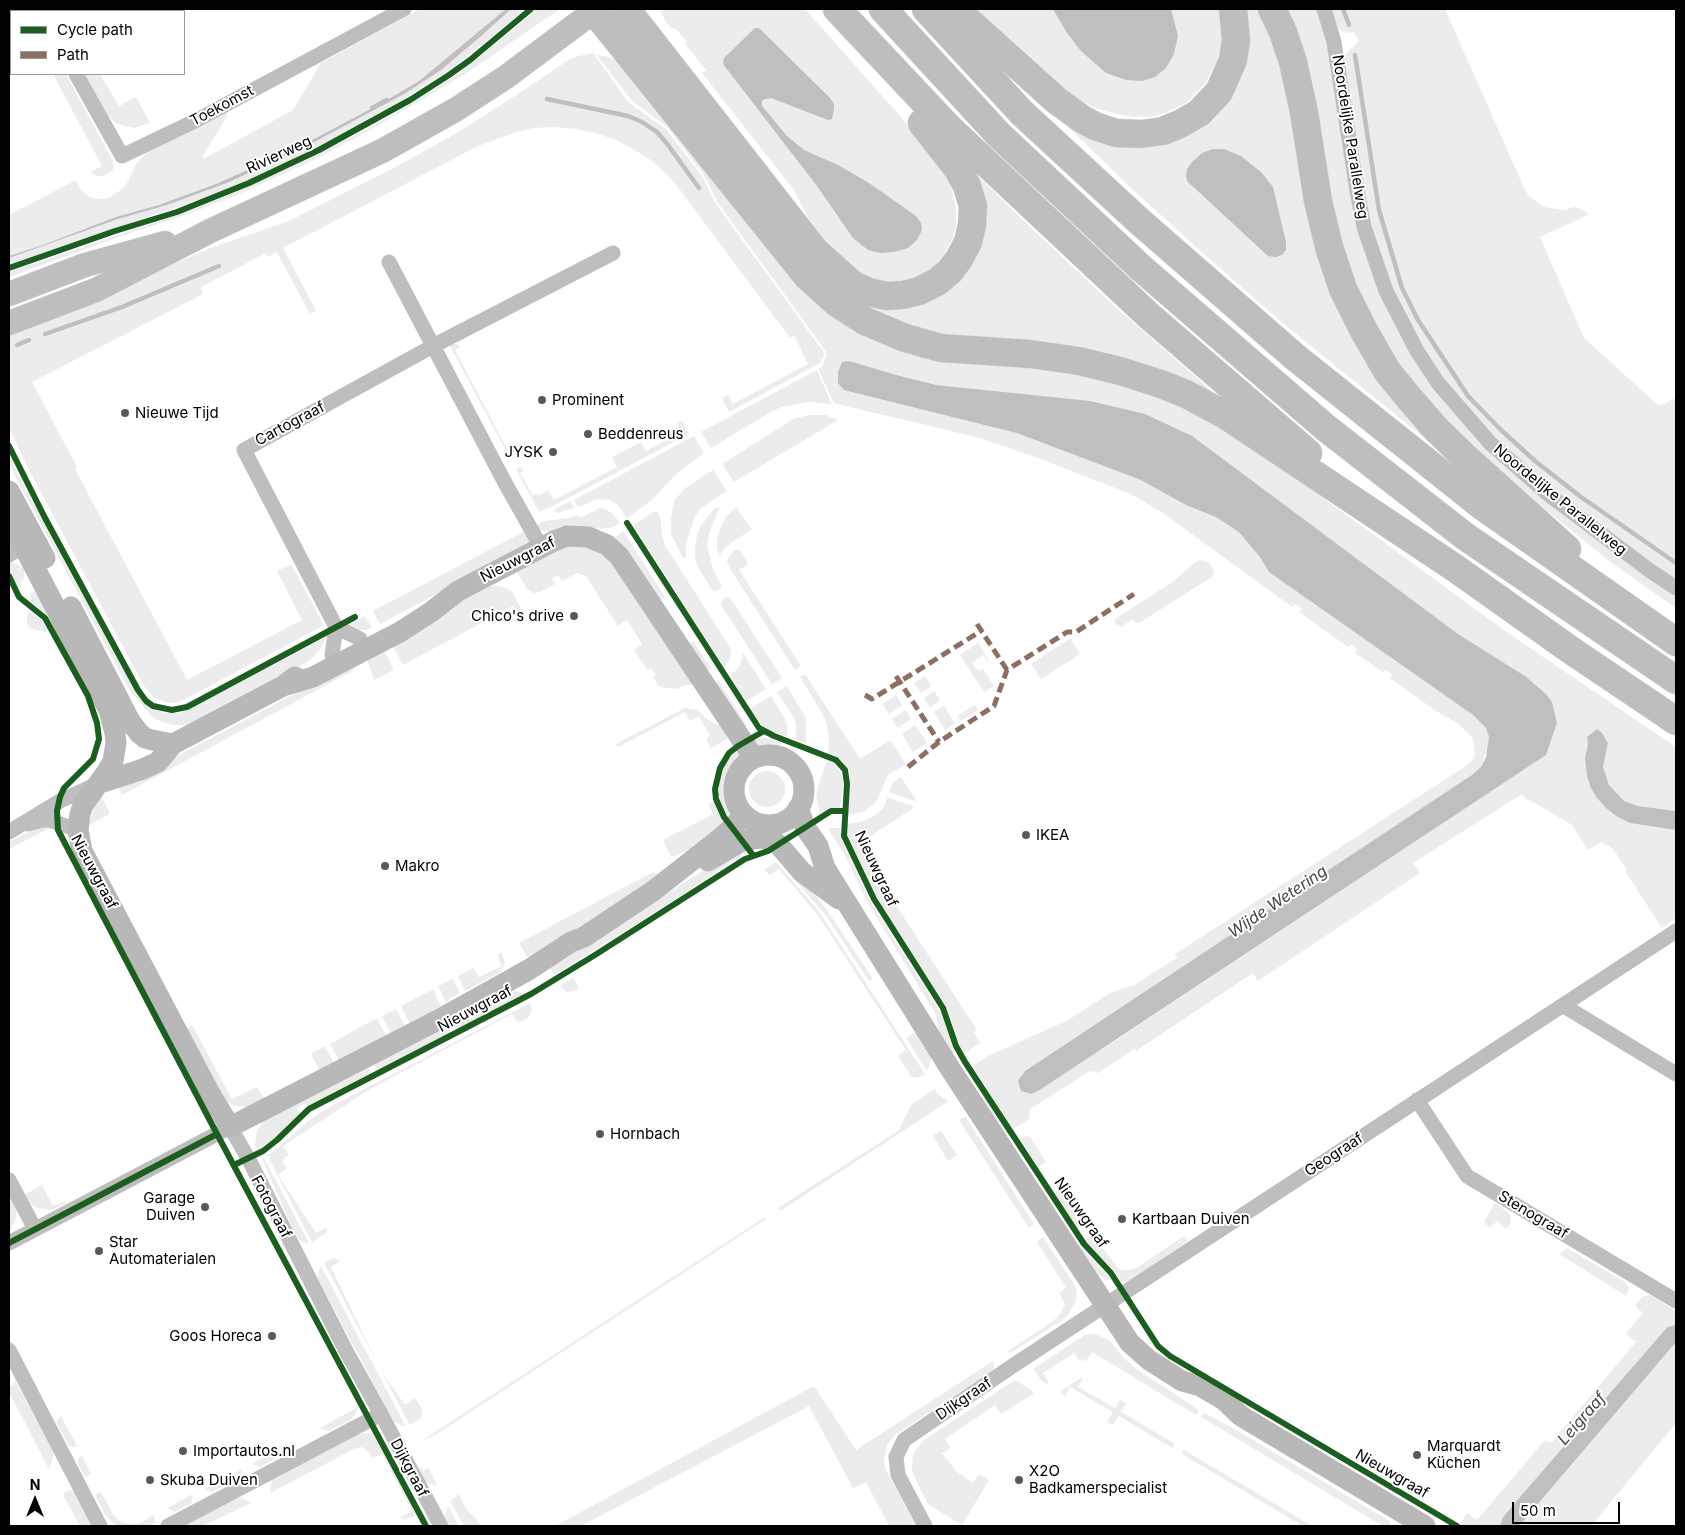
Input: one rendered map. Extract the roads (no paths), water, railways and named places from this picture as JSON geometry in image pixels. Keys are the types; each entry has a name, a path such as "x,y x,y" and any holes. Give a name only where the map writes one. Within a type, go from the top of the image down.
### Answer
{"highway":[{"path":"626,9 815,251 853,285 869,292 886,296 903,295 919,291 937,282 950,271 968,242 972,225 973,206 967,186 958,168 946,152 831,9"},
{"path":"837,9 949,128 1148,315 1298,445 1455,568"},
{"path":"883,9 998,134 1141,268 1326,428 1466,537 1676,680"},
{"path":"926,9 1022,113 1227,300 1295,357 1482,506 1676,642"},
{"path":"954,9 1056,100 1082,119 1095,126 1116,133 1141,134 1163,131 1180,124 1199,113 1218,92 1234,60 1236,40 1233,9"},
{"path":"1272,9 1283,32 1293,62 1304,112 1318,201 1329,247 1343,289 1387,371 1408,398 1467,459 1650,625"},
{"path":"595,10 807,276 837,302 865,321 905,338 941,348 1030,354 1079,360 1161,384 1186,394 1227,416 1455,568 1572,651 1676,721"}],"main road":[{"path":"9,323 96,290 210,231 382,151 455,110 506,77 595,10"},
{"path":"9,294 85,265 210,231"}],"street":[{"name":"Toekomst","path":"77,75 122,156 197,120 404,9"},
{"name":"Noordelijke Parallelweg","path":"1324,9 1334,42 1356,191 1364,226 1386,290 1417,351 1438,383 1490,444 1548,494 1676,588"},
{"path":"433,346 613,253"},
{"path":"390,262 541,547"},
{"name":"Cartograaf","path":"336,627 244,450 433,346"},
{"name":"Nieuwgraaf","path":"9,491 18,537 103,699 112,719 115,733 115,753 108,770 83,805 78,830 82,850 209,1092 230,1127 442,1018 530,969 571,942 584,937 653,891 722,837 745,815"},
{"name":"Nieuwgraaf","path":"283,686 313,677 400,632 431,612 458,591 541,547 566,536 577,536 600,541 612,548 625,563 754,758"},
{"name":"Nieuwgraaf","path":"18,537 130,721 145,738 160,743 173,744"},
{"name":"Nieuwgraaf","path":"100,783 158,762 173,744 283,686 360,639 442,595 458,591"},
{"path":"332,655 336,627 360,639"},
{"path":"762,756 778,756 794,766 803,782 804,791 792,814 768,825 752,821 745,815 735,799 734,789 735,779 746,763 762,756"},
{"path":"15,829 41,811 100,783"},
{"name":"Nieuwgraaf","path":"792,814 792,834 807,853 825,868 951,1070 1105,1306 1137,1351 1182,1381 1200,1386 1224,1400 1242,1416 1425,1526"},
{"path":"15,829 43,820 50,820 78,830"},
{"name":"Nieuwgraaf","path":"653,891 692,871 742,841 760,838 778,844 802,872 850,906"},
{"name":"Geograaf","path":"1105,1306 1676,931"},
{"path":"1564,1006 1676,1074"},
{"name":"Stenograaf","path":"1417,1100 1467,1176 1676,1302"},
{"path":"9,1243 230,1127"},
{"name":"Fotograaf","path":"230,1127 381,1414"},
{"path":"9,1180 35,1229"},
{"name":"Dijkgraaf","path":"925,1526 898,1475 896,1457 904,1440 1105,1306"},
{"path":"9,1350 100,1526"},
{"path":"168,1526 381,1414"},
{"name":"Dijkgraaf","path":"381,1414 441,1526"}],"waterway":[{"path":"1343,9 1349,25"},
{"path":"1355,55 1379,210 1402,288 1418,320 1468,396 1500,429 1535,461 1581,497 1676,563"},
{"path":"547,99 628,116 642,122 657,132 699,188"},
{"path":"372,108 387,100"},
{"path":"45,334 122,307 219,266"},
{"path":"17,345 29,340"}],"place":[{"name":"Prominent","path":"542,400"},
{"name":"Nieuwe Tijd","path":"125,413"},
{"name":"Beddenreus","path":"588,434"},
{"name":"JYSK","path":"553,452"},
{"name":"Chico's drive","path":"574,616"},
{"name":"IKEA","path":"1026,835"},
{"name":"Makro","path":"385,866"},
{"name":"Hornbach","path":"600,1134"},
{"name":"Garage Duiven","path":"205,1207"},
{"name":"Kartbaan Duiven","path":"1122,1219"},
{"name":"Star Automaterialen","path":"99,1251"},
{"name":"Goos Horeca","path":"272,1336"},
{"name":"Importautos.nl","path":"183,1451"},
{"name":"Marquardt Küchen","path":"1417,1455"},
{"name":"Skuba Duiven","path":"150,1480"},
{"name":"X2O Badkamerspecialist","path":"1019,1480"}],"water label":[{"name":"Wijde Wetering","path":"1278,902"},
{"name":"Leigraaf","path":"1582,1419"}]}
